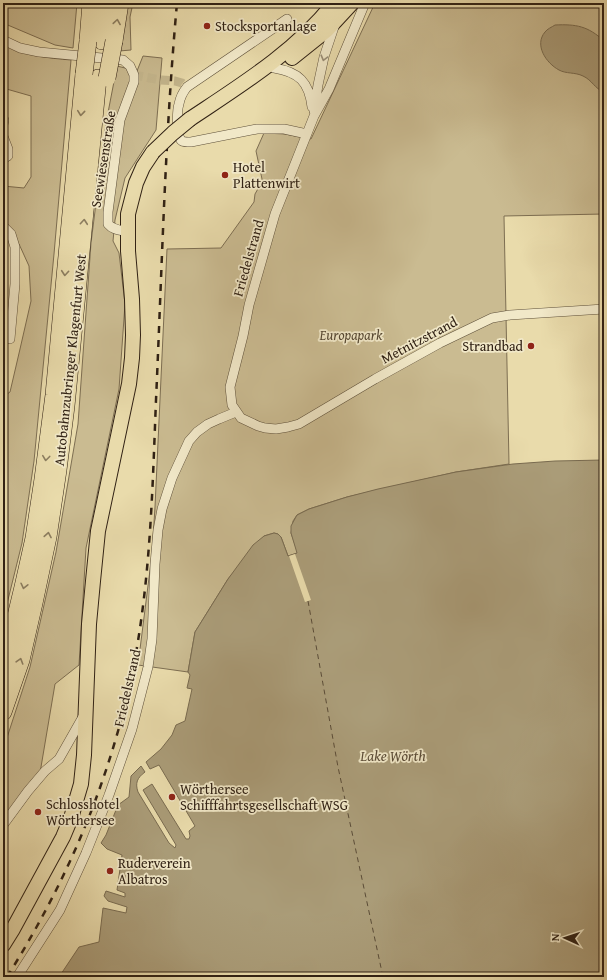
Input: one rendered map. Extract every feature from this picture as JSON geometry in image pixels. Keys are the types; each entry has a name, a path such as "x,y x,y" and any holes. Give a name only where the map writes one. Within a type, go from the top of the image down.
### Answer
{"highway":[{"name":"Autobahnzubringer Klagenfurt West","path":"91,3 101,41"},
{"name":"Autobahnzubringer Klagenfurt West","path":"3,670 34,538 44,479 97,76 105,3"},
{"path":"97,76 101,41 120,3"},
{"name":"Autobahnzubringer Klagenfurt West","path":"3,712 21,660 34,603 48,537 58,470 67,399 95,111 97,76"}],"main road":[{"path":"244,83 295,56 327,30 339,10"},
{"path":"3,944 13,929 63,837 71,818 81,784 84,755 90,617 98,531 129,384 132,358 132,299 128,251 128,214 136,183 143,167 153,152 173,132 279,58 339,10"}],"street":[{"name":"Friedelstrand","path":"17,977 60,910 86,853 109,795 132,729 148,667 152,640 158,530 162,509 172,478 189,441 197,432 208,424 236,412 232,405 230,387 249,305 275,214 314,116 329,89 365,3"},
{"name":"Friedelstrand","path":"314,116 324,57 339,10"},
{"path":"339,10 348,18 353,33"},
{"path":"287,19 187,87 178,104 177,113 179,138 182,141 191,142 257,129 284,129 307,134"},
{"name":"Seewiesenstraße","path":"3,40 20,48 39,52 123,60 130,66 134,75 134,82 120,120 108,212 108,224 111,228 128,232"},
{"path":"274,68 284,70 298,76 305,85 311,98 314,116"},
{"path":"3,118 3,125"},
{"path":"3,136 8,149 8,156 3,159"},
{"path":"3,226 11,234 15,247 15,284 10,339"},
{"name":"Metnitzstrand","path":"236,412 241,418 265,428 276,429 299,424 440,343 492,318 510,315 604,309"},
{"path":"3,825 28,791 45,771 59,759 85,714"}],"green space":[{"path":"3,3 77,3 73,48 55,45 3,23"},
{"path":"128,3 133,3 130,17 131,50 119,51"},
{"name":"Europapark","path":"375,3 604,3 604,214 504,216 509,464 456,472 347,497 309,509 297,515 293,521 291,533 298,553 288,556 281,537 278,534 274,533 264,536 228,579 195,632 188,672 138,665 152,554 167,249 221,248 254,202 255,194 262,179 256,151 264,133 285,134 311,139"},
{"path":"3,44 28,54 71,60 34,461 22,543 3,620 5,483 3,462 3,397 10,392 31,301 29,266 19,244 5,238 5,243 3,244 3,186 24,188 31,177 31,96 3,88"},
{"path":"143,56 162,58 156,130 125,178 115,220 113,241 119,253 125,304 119,389 86,548 79,665 55,684 40,773 3,817 3,750 30,667 56,552 78,424 91,243 106,123 117,66 137,71"}],"water":[{"path":"555,25 581,27 593,32 604,41 604,92 598,89 583,76 559,70 546,58 541,48 542,37 548,29"},
{"name":"Lake Wörth","path":"604,460 604,977 59,977 79,947 99,942 103,908 126,913 127,907 108,901 104,896 106,891 125,897 125,893 117,890 122,855 107,849 101,843 106,835 118,805 129,797 131,776 141,766 145,772 137,781 138,792 169,843 175,848 176,845 143,790 152,784 186,839 189,839 189,831 195,826 159,765 150,769 146,762 161,749 172,735 176,725 185,721 192,689 187,688 190,675 188,672 195,632 228,579 253,545 264,536 274,533 281,537 288,556 297,553 291,533 291,526 297,515 309,509 378,489 456,472 513,464"}],"pier":[{"path":"295,554 311,600 305,602 289,556"}],"ferry route":[{"path":"308,601 338,767 383,977"}],"tunnel":[{"path":"134,75 175,81 182,83 187,87"}],"railway":[{"path":"7,977 27,944 62,878 92,810 116,738 134,664 145,589 151,514 167,152 177,3"}],"place":[{"name":"Stocksportanlage","path":"207,26"},
{"name":"Hotel Plattenwirt","path":"225,175"},
{"name":"Strandbad","path":"531,346"},
{"name":"Wörthersee Schifffahrtsgesellschaft WSG","path":"172,797"},
{"name":"Schlosshotel Wörthersee","path":"38,812"},
{"name":"Ruderverein Albatros","path":"110,871"}]}
